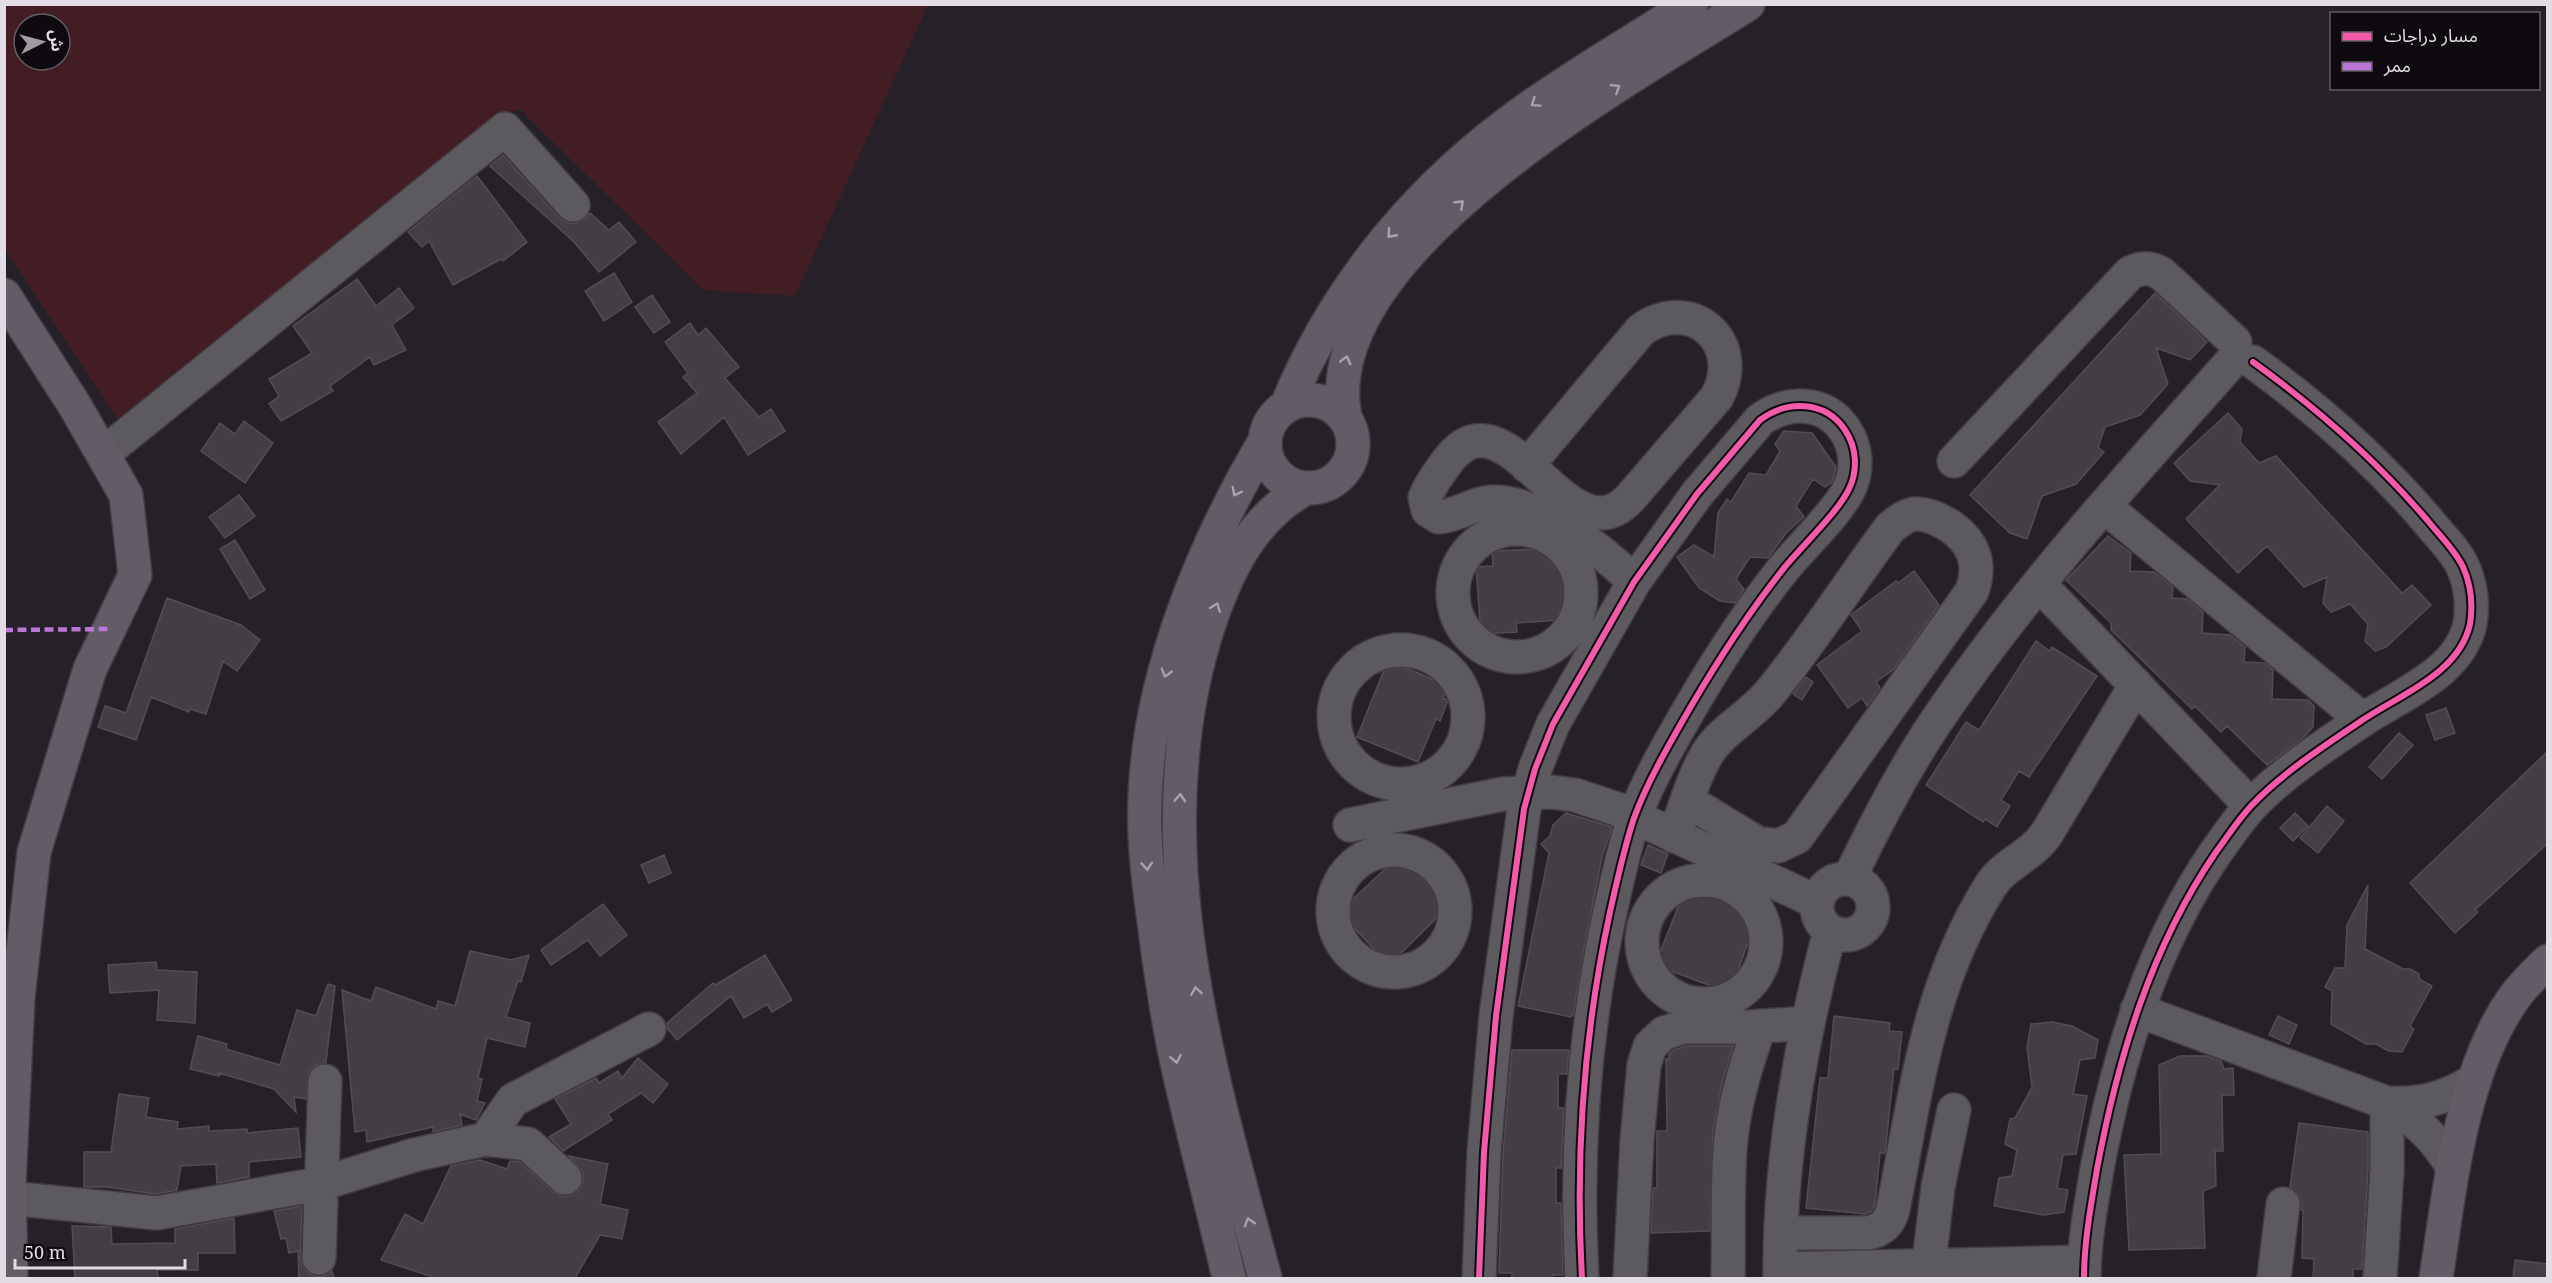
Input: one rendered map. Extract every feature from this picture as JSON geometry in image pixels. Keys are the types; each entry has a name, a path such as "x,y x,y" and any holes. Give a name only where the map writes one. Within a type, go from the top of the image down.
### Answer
{"main road":[{"path":"1287,405 1302,369 1339,302 1384,241 1417,205 1467,158 1527,108 1691,4"},
{"path":"1265,1278 1243,1202 1204,1038 1182,878 1179,821 1181,775 1195,675 1203,643 1225,583 1239,554 1261,523 1290,497 1306,488 1330,483 1341,475 1349,463 1353,450 1353,436 1345,417 1341,384 1348,352 1377,296 1403,260 1474,191 1551,130 1748,4"},
{"path":"4,294 104,454 126,495 135,575 90,669 34,852 18,998 9,1198 12,1278"},
{"path":"1306,488 1293,485 1281,478 1272,468 1266,455 1265,441 1268,426 1276,414 1287,405 1302,399 1318,400 1333,406 1345,417"},
{"path":"1229,1278 1178,1066 1163,992 1148,878 1145,798 1154,718 1185,610 1225,515 1265,441"},
{"path":"2436,1278 2453,1168 2475,1080 2497,1026 2517,994 2547,962"}],"street":[{"path":"104,454 504,129 573,205"},
{"path":"1830,932 1807,1023 1788,1145 1780,1274 2084,1270 2103,1134 2137,1010 2162,947 2184,903 2210,861 2251,806 2306,761 2363,720 2428,679 2459,651 2465,638 2472,611 2468,581 2456,555 2410,500 2372,460 2295,392 2240,355 2162,274 2150,268 2130,273 1954,461"},
{"path":"1527,466 1641,330 1652,322 1664,318 1691,319 1703,325 1721,345 1726,371 1724,385 1717,397 1632,497 1618,509 1601,513 1584,510 1494,442 1484,440 1464,444 1455,450 1428,489 1425,498 1425,504 1433,514 1439,516 1493,502 1521,507 1585,540 1603,553 1634,582"},
{"path":"1849,879 1903,775 1967,677 2104,506 2240,355"},
{"path":"1479,1278 1484,1152 1494,1027 1521,827 1528,792 1543,746 1553,724 1634,582 1696,494 1760,420 1770,413 1793,406 1817,409 1828,414 1846,431 1855,454 1855,466 1849,489 1769,587 1737,633 1681,723 1635,817 1605,937 1586,1060 1579,1184 1582,1278"},
{"path":"2104,506 2363,720"},
{"path":"1674,836 1688,801 1708,754 1715,743 1758,706 1779,681 1890,528 1907,517 1928,515 1941,520 1961,534 1975,554 1976,579 1972,591 1797,837 1778,846 1757,843 1688,801"},
{"path":"2040,585 2251,806"},
{"path":"1452,673 1475,642"},
{"path":"1395,650 1426,655 1452,673 1465,696 1468,721 1462,746 1456,757 1437,774 1413,784 1376,780 1354,766 1340,745 1334,720 1336,701 1343,683 1350,673 1371,657 1395,650"},
{"path":"1781,1233 1867,1233 1881,1228 1891,1217 1925,1042 1936,1004 1962,939 1995,879 2010,865 2031,852 2047,833 2136,686"},
{"path":"1366,856 1356,824 1376,780"},
{"path":"1356,824 1503,794 1528,792 1575,795 1598,801 1674,836 1738,878 1816,902"},
{"path":"1838,879 1849,879 1860,882 1868,890 1873,900 1873,911 1869,922 1862,930 1851,935 1840,936 1830,932 1821,924 1816,902 1820,892 1828,884 1838,879"},
{"path":"2137,1010 2387,1103 2411,1118 2432,1137 2453,1168"},
{"path":"1630,1278 1637,1140 1644,1065 1650,1046 1664,1033 1683,1027 1807,1023"},
{"path":"1728,1278 1730,1150 1733,1124 1743,1074 1760,1026"},
{"path":"486,1139 513,1100 649,1029"},
{"path":"2387,1103 2425,1102 2451,1094 2475,1080"},
{"path":"319,1258 324,1183 325,1081"},
{"path":"2380,1278 2386,1183 2387,1103"},
{"path":"1928,1272 1938,1187 1954,1110"},
{"path":"9,1198 157,1214 324,1183 414,1155 486,1139 528,1144 565,1178"},
{"path":"2274,1278 2283,1204"}],"shaded area":[{"path":"4,5 928,5 795,296 703,290 520,109 504,115 120,423 5,249"}],"building":[{"path":"503,155 559,218 568,223 576,223 585,219 590,213 609,230 619,222 636,242 599,272 574,242 490,166"},
{"path":"477,176 527,242 503,261 501,259 453,285 429,241 422,247 408,232"},
{"path":"614,273 632,302 604,321 585,291"},
{"path":"357,279 376,306 399,288 414,308 392,325 406,350 374,365 370,357 330,386 333,391 281,421 269,404 279,396 269,379 312,353 293,326"},
{"path":"2155,293 2207,342 2190,360 2156,348 2168,384 2140,415 2105,427 2098,447 2104,452 2076,484 2042,496 2027,539 2010,533 1970,495"},
{"path":"652,295 670,322 654,333 635,307"},
{"path":"690,323 698,335 706,328 739,367 725,378 759,417 771,409 785,431 748,455 724,417 681,454 658,422 697,393 683,377 688,373 665,342"},
{"path":"2228,413 2242,429 2240,442 2259,463 2276,456 2402,593 2412,585 2431,605 2386,647 2375,651 2365,641 2368,624 2350,604 2331,612 2323,603 2327,577 2304,587 2267,546 2238,573 2186,519 2220,485 2190,481 2174,463"},
{"path":"244,421 273,443 245,483 201,451 220,423 235,434"},
{"path":"1784,431 1812,433 1836,467 1832,482 1825,487 1813,479 1796,506 1804,517 1787,532 1768,558 1750,557 1736,579 1744,589 1735,603 1720,601 1699,588 1677,557 1694,545 1714,557 1718,513 1727,499 1731,502 1749,473 1766,475 1780,451 1775,444"},
{"path":"239,495 255,516 225,538 209,517"},
{"path":"2108,536 2131,553 2130,571 2154,572 2173,587 2172,598 2187,599 2203,612 2202,633 2230,635 2245,647 2244,662 2265,663 2273,670 2272,699 2308,700 2314,706 2313,727 2302,739 2267,765 2227,726 2221,732 2195,706 2192,709 2111,630 2111,623 2066,580"},
{"path":"235,540 265,590 250,599 220,549"},
{"path":"1558,548 1559,564 1564,563 1567,611 1559,611 1559,620 1516,623 1517,632 1481,634 1476,567 1493,566 1492,551"},
{"path":"1914,571 1939,605 1894,669 1876,682 1880,688 1867,706 1862,698 1848,708 1817,665 1862,631 1852,614 1896,581 1898,583"},
{"path":"167,598 241,625 260,640 237,671 223,661 206,714 190,709 189,712 151,697 136,740 98,727 105,706 126,713"},
{"path":"2036,641 2050,651 2052,647 2097,676 2029,777 2019,771 2001,800 2010,806 1997,827 1985,819 1983,822 1926,785 1966,722 1979,730"},
{"path":"1388,660 1448,686 1443,698 1448,700 1440,721 1436,719 1418,762 1357,737"},
{"path":"1806,677 1813,682 1802,700 1793,694"},
{"path":"2446,708 2455,733 2435,740 2426,715"},
{"path":"2399,733 2413,745 2382,779 2369,767"},
{"path":"2547,752 2547,844 2475,910 2478,912 2455,933 2410,883"},
{"path":"2327,806 2344,821 2318,853 2300,838"},
{"path":"1566,813 1612,827 1602,857 1571,1017 1518,1006 1549,853 1541,844 1550,836 1553,825"},
{"path":"2295,813 2308,826 2293,841 2280,828"},
{"path":"1648,845 1668,854 1661,873 1641,865"},
{"path":"664,855 671,873 649,883 641,865"},
{"path":"1400,855 1407,862 1412,858 1429,874 1444,890 1439,894 1450,905 1389,965 1339,912"},
{"path":"2368,885 2365,949 2403,969 2410,969 2419,974 2419,979 2432,986 2410,1026 2414,1029 2402,1052 2389,1051 2376,1044 2366,1044 2331,1024 2332,991 2325,987 2335,968 2345,968 2347,925"},
{"path":"1686,887 1743,907 1740,915 1759,922 1750,947 1747,945 1730,993 1655,965"},
{"path":"603,904 627,935 600,956 588,940 551,965 541,950"},
{"path":"470,951 511,960 529,955 521,982 518,981 506,1017 530,1023 525,1047 487,1038 478,1078 482,1079 477,1101 485,1103 476,1120 460,1114 462,1125 433,1132 433,1127 367,1142 366,1130 355,1132 342,990 371,1001 376,987 436,1009 438,1001 455,1006"},
{"path":"765,955 792,1000 772,1012 767,1004 744,1018 731,996 677,1040 666,1024 713,983 715,985"},
{"path":"156,962 157,970 197,972 195,1023 157,1020 159,990 110,993 108,965"},
{"path":"328,984 335,986 326,1062 316,1065 309,1072 306,1099 294,1097 296,1112 274,1089 219,1073 219,1076 190,1069 198,1036 227,1044 226,1049 280,1065 297,1010 316,1016"},
{"path":"1834,1016 1890,1023 1889,1031 1902,1032 1898,1069 1894,1069 1885,1153 1880,1153 1875,1205 1871,1212 1865,1214 1806,1208 1820,1078 1828,1078"},
{"path":"2278,1016 2297,1025 2289,1044 2269,1035"},
{"path":"2052,1022 2072,1026 2098,1040 2095,1058 2080,1060 2073,1094 2087,1096 2076,1154 2063,1155 2057,1188 2068,1190 2064,1212 2043,1215 1994,1206 1999,1178 2012,1176 2017,1150 2005,1144 2010,1119 2015,1118 2032,1087 2027,1047 2031,1024"},
{"path":"1686,1046 1733,1046 1722,1083 1713,1131 1710,1231 1651,1233 1653,1188 1657,1188 1657,1131 1667,1131 1666,1059 1669,1059 1669,1054 1674,1050"},
{"path":"1512,1050 1569,1050 1567,1074 1558,1074 1558,1108 1564,1108 1561,1168 1556,1168 1556,1203 1561,1203 1563,1275 1552,1275 1552,1278 1512,1278 1512,1273 1499,1273 1503,1153"},
{"path":"2180,1056 2206,1056 2221,1061 2224,1069 2233,1068 2234,1095 2222,1095 2223,1151 2215,1151 2216,1186 2203,1191 2205,1248 2129,1250 2124,1155 2161,1154 2159,1065"},
{"path":"638,1058 668,1084 653,1103 641,1093 608,1114 612,1120 563,1151 549,1137 571,1124 555,1099 596,1078 599,1083 618,1071 622,1078"},
{"path":"119,1094 149,1098 146,1117 178,1122 177,1129 209,1126 209,1131 247,1129 247,1133 298,1128 301,1157 249,1162 249,1177 217,1183 216,1164 181,1166 177,1190 156,1194 106,1187 84,1187 84,1152 111,1152"},
{"path":"2299,1123 2368,1132 2362,1269 2353,1269 2353,1278 2313,1278 2314,1259 2302,1258 2303,1210 2301,1210 2300,1196 2290,1187"},
{"path":"569,1156 608,1164 600,1204 628,1210 622,1239 600,1235 575,1278 436,1278 381,1260 405,1214 423,1224 451,1166 480,1160 507,1169 510,1161 520,1162 553,1192 561,1196 570,1196 579,1190 583,1182 583,1172"},
{"path":"302,1206 300,1257 302,1266 309,1274 318,1277 332,1271 334,1278 299,1278 298,1251 289,1253 286,1238 281,1239 274,1211"},
{"path":"234,1218 235,1253 198,1253 198,1270 157,1270 158,1278 75,1278 72,1226 111,1227 112,1244 175,1243 175,1229"},
{"path":"2515,1260 2547,1264 2547,1278 2513,1278"}],"marked path":[{"path":"4,630 109,629"}],"cycle path":[{"path":"2084,1278 2090,1210 2115,1086 2140,1004 2155,965 2193,888 2246,811 2263,794 2318,750 2426,682 2441,670 2454,657 2464,641 2470,624 2470,588 2460,561 2447,543 2367,456 2300,398 2253,362"},
{"path":"1479,1278 1484,1152 1496,1016 1524,809 1535,769 1553,724 1634,582 1697,494 1760,420 1771,413 1793,406 1816,408 1837,420 1852,444 1855,467 1849,489 1828,518 1771,585 1723,654 1667,748 1640,804 1627,841 1601,957 1588,1048 1581,1140 1582,1278"}]}
